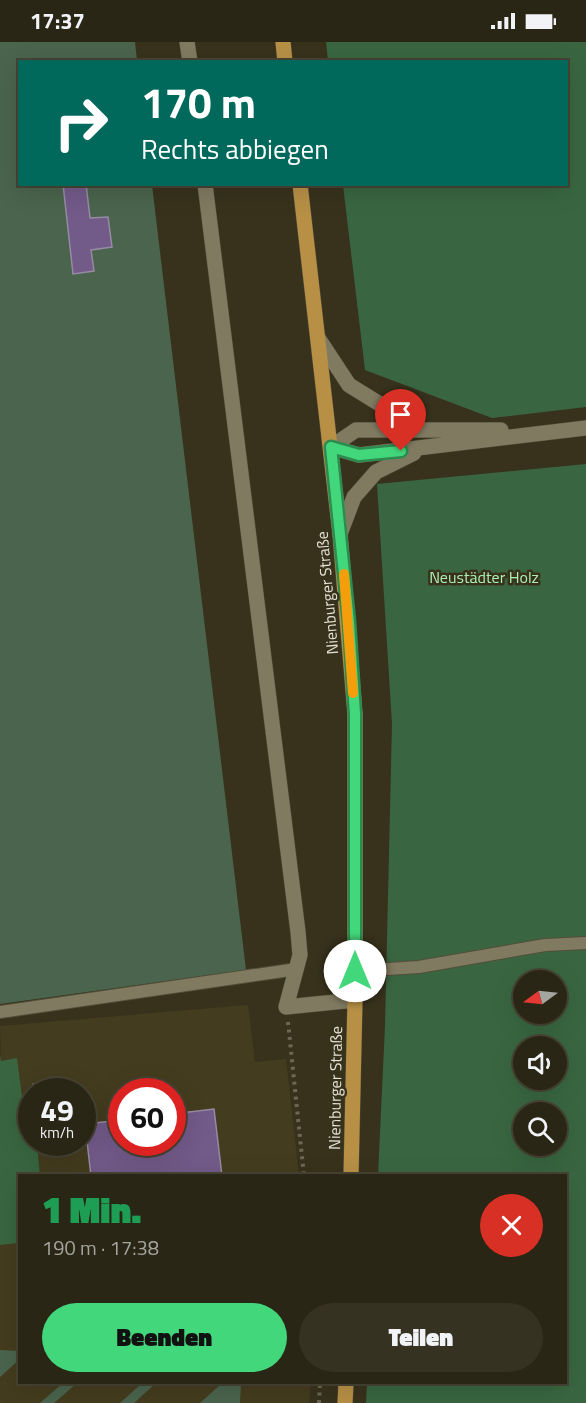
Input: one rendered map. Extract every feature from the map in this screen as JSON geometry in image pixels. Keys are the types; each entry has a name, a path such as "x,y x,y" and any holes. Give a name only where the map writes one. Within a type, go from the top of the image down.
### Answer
{"main road":[{"path":"283,42 285,60"},
{"name":"Nienburger Straße","path":"300,186 331,447 355,714 355,971 351,1174"},
{"path":"345,1403 346,1384"}],"street":[{"path":"187,42 190,60"},
{"path":"205,186 298,932 300,956 286,1007"},
{"path":"318,338 349,386 420,429"},
{"path":"331,447 359,455 586,428"},
{"path":"331,447 356,430 552,431"},
{"path":"340,534 354,497 376,472 422,449"},
{"name":"Nienburger Straße","path":"286,1007 354,1000"}],"lane":[{"path":"355,971 419,967 545,945 586,943"},
{"path":"0,1012 297,969"}],"path":[{"path":"286,1007 304,1174"},
{"path":"319,1403 320,1384"}],"shaded area":[{"path":"248,1005 255,1062 286,1059 299,1174 40,1174 38,1156 96,1156 96,1078 20,1078 17,1058 1,1061 0,1026"},
{"path":"18,1243 18,1384 311,1384 309,1403 0,1403 0,1245"}],"green space":[{"path":"0,42 135,42 137,60 18,60 18,186 152,186 246,970 0,1004"},
{"path":"326,42 586,42 586,407 492,418 365,370 343,186 568,186 568,60 328,60"},
{"name":"Neustädter Holz","path":"586,464 586,1403 366,1403 367,1384 567,1384 567,1174 378,1174 385,1026 392,724 377,484"},
{"path":"0,1054 1,1061 17,1058 20,1078 18,1156 38,1156 40,1174 18,1174 18,1243 0,1245"},
{"path":"0,1350 18,1351 18,1361 0,1377"},
{"path":"62,1384 76,1384 54,1403 40,1403"},
{"path":"141,1384 155,1384 134,1403 120,1403"},
{"path":"221,1384 241,1384 240,1403 200,1403"}],"building":[{"path":"63,186 86,186 90,218 108,217 112,247 91,250 94,271 73,274"},
{"path":"214,1109 222,1174 91,1174 89,1156 96,1156 96,1123 108,1122 108,1156 186,1156 186,1112"}],"slow traffic":[{"path":"344,574 353,693"}],"route":[{"path":"355,971 355,714 349,622 331,447 359,455 401,451"}]}
